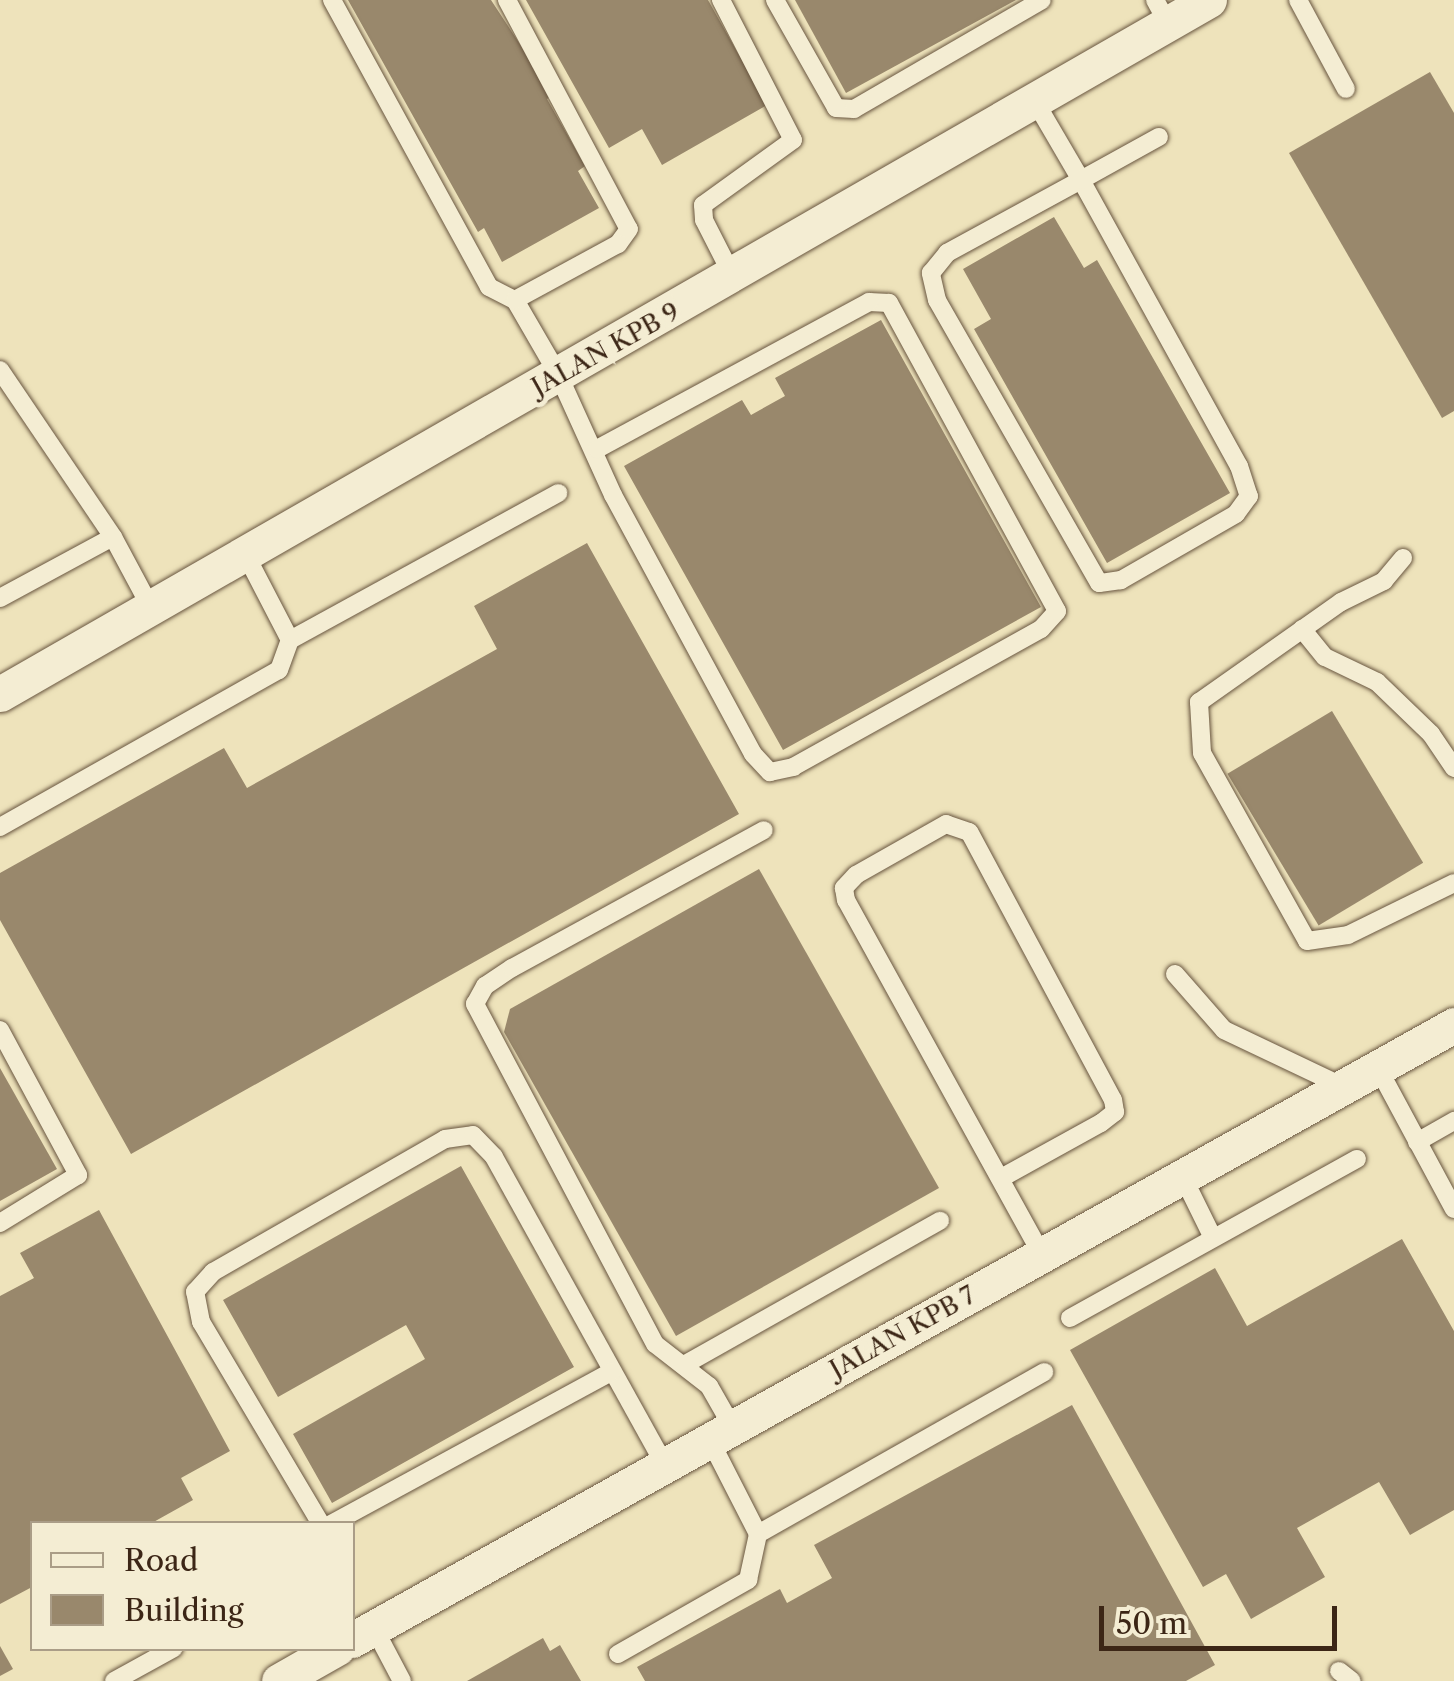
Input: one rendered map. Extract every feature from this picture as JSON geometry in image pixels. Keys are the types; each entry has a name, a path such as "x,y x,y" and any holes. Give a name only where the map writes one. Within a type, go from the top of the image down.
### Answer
{"street":[{"name":"JALAN KPB 9","path":"0,694 1036,104 1162,12 1208,0"},
{"name":"JALAN KPB 7","path":"363,1634 1454,1026"},
{"path":"299,1669 332,1651"}],"lane":[{"path":"332,0 489,287 515,300 559,376 597,448 622,512 753,754 770,772 794,767 1041,629 1056,611 888,303 869,302 597,448"},
{"path":"507,0 628,229 618,244 515,300"},
{"path":"722,0 793,140 703,205 704,220 733,278"},
{"path":"775,0 836,108 854,108 1042,0"},
{"path":"1298,0 1346,89"},
{"path":"1036,104 1081,180 1240,466 1250,496 1236,514 1121,580 1099,583 1082,564 937,300 931,273 947,253 1081,180 1159,137"},
{"path":"0,370 114,537 151,608"},
{"path":"0,826 278,670 290,640 558,492"},
{"path":"0,598 114,537"},
{"path":"246,555 290,640"},
{"path":"1402,558 1384,581 1302,629 1199,702 1202,753 1307,941 1348,935 1454,883"},
{"path":"1302,629 1324,658 1378,682 1454,768"},
{"path":"1003,1177 1101,1124 1115,1112 1113,1100 969,832 946,824 856,875 844,888 846,900 1003,1177 1042,1255"},
{"path":"618,1654 748,1580 758,1534 722,1434 710,1386 655,1344 474,1004 486,986 512,968 764,830"},
{"path":"1175,974 1224,1030 1345,1087"},
{"path":"0,1030 78,1174 0,1224"},
{"path":"1378,1068 1454,1209"},
{"path":"1418,1142 1454,1121"},
{"path":"319,1521 201,1322 195,1292 212,1272 445,1139 473,1135 494,1156 665,1466"},
{"path":"1070,1318 1356,1160"},
{"path":"1183,1177 1213,1238"},
{"path":"684,1365 940,1221"},
{"path":"338,1521 611,1372"},
{"path":"758,1534 1044,1372"},
{"path":"363,1634 402,1681"},
{"path":"114,1681 169,1651"}],"building":[{"path":"348,0 491,0 553,95 547,99 585,166 578,171 599,208 502,262 484,228 478,232"},
{"path":"526,0 708,0 767,105 662,165 642,129 609,148"},
{"path":"795,0 1016,0 846,93"},
{"path":"1430,72 1454,113 1454,411 1442,418 1289,153"},
{"path":"1054,217 1084,268 1097,260 1230,493 1107,563 974,329 991,319 963,269"},
{"path":"881,320 1041,607 783,750 624,466 742,400 751,415 785,396 775,378"},
{"path":"587,543 739,814 131,1154 0,920 0,873 224,748 247,788 497,649 474,606"},
{"path":"1332,711 1423,863 1319,926 1227,774"},
{"path":"759,869 939,1188 676,1336 504,1032 510,1009"},
{"path":"0,1068 57,1169 0,1201"},
{"path":"461,1166 574,1367 332,1503 293,1434 425,1359 406,1325 278,1397 223,1300"},
{"path":"99,1210 230,1451 181,1478 193,1500 155,1521 30,1521 30,1588 0,1604 0,1296 34,1278 20,1253"},
{"path":"1402,1239 1454,1331 1454,1510 1410,1535 1379,1482 1297,1528 1325,1577 1251,1619 1226,1574 1203,1587 1070,1350 1215,1268 1247,1326"},
{"path":"1072,1405 1215,1665 1186,1681 645,1681 637,1667 780,1589 787,1603 832,1578 814,1545"},
{"path":"543,1638 550,1651 560,1645 581,1681 467,1681"},
{"path":"0,1646 13,1669 0,1676"}]}
